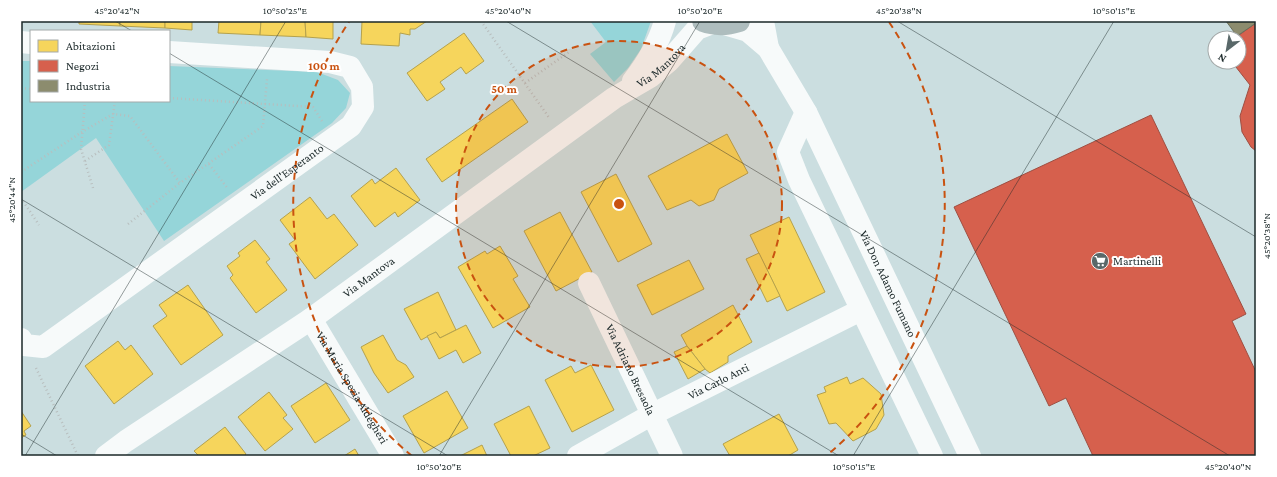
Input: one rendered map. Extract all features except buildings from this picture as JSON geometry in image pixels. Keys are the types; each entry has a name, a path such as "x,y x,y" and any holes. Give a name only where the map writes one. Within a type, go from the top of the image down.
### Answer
{"street":[{"name":"Via Mantova","path":"627,90 645,66 655,47 665,21"},
{"name":"Via Don Adamo Fumano","path":"764,21 768,48"},
{"name":"Via Mantova","path":"110,455 126,440 311,319 627,90 650,77 669,61 697,29 719,22"},
{"name":"Via Don Adamo Fumano","path":"719,22 748,31 768,48 806,112 970,456"},
{"name":"Via dell'Esperanto","path":"23,342 43,347 351,126 364,107 362,87 350,68 330,62 170,52"},
{"path":"806,112 788,152 799,180 932,456"},
{"name":"Via Adriano Bresaola","path":"589,283 672,456"},
{"name":"Via Carlo Anti","path":"578,456 651,415 861,310"},
{"name":"Via Maria Spezia Aldegheri","path":"311,319 393,456"}],"path":[{"path":"481,21 562,137"},
{"path":"525,83 569,52"},
{"path":"170,98 313,107 334,138"},
{"path":"85,102 81,149 93,188"},
{"path":"84,161 109,145 115,102"},
{"path":"128,224 180,183 263,126 265,103"},
{"path":"21,172 82,132 113,114 130,116 180,183"},
{"path":"209,164 240,205"},
{"path":"21,198 39,225"},
{"path":"23,342 78,456"}],"shaded area":[{"path":"590,21 651,21 641,49 628,68 614,82 590,54 606,42"},
{"path":"21,61 30,61 30,102 170,102 170,66 317,72 338,80 350,93 346,108 332,123 164,241 96,138 21,192"}],"place":[{"name":"Martinelli","path":"1100,261"}]}
